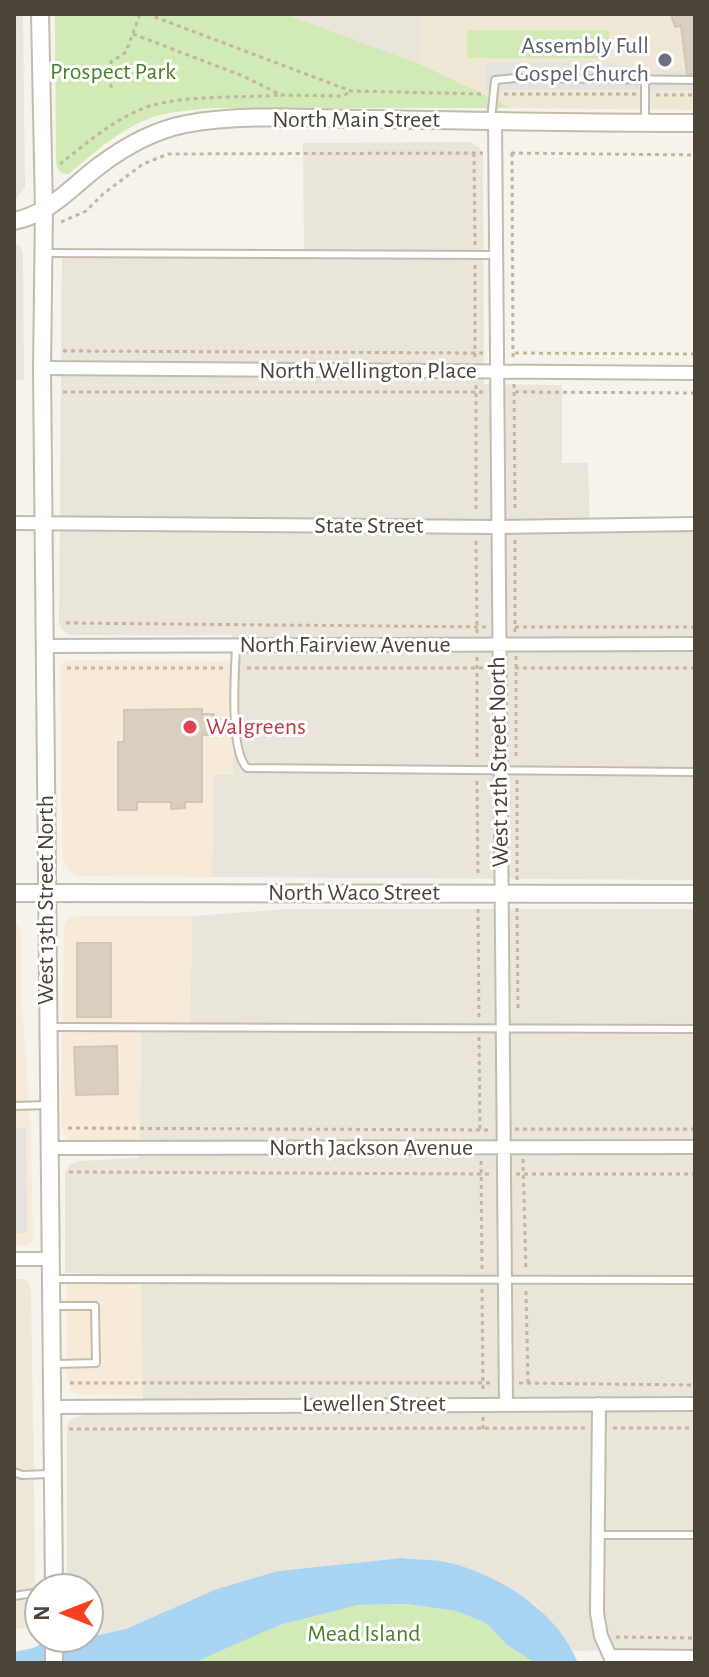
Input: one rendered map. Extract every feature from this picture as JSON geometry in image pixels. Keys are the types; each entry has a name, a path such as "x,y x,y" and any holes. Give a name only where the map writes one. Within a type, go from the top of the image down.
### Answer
{"street":[{"name":"West 13th Street North","path":"40,14 54,1573"},
{"name":"North Main Street","path":"44,211 99,165 154,134 185,124 247,120 695,123"},
{"name":"West 12th Street North","path":"493,121 506,1404"},
{"path":"14,221 44,211"},
{"name":"North Wellington Place","path":"42,368 695,373"},
{"path":"14,523 43,523"},
{"name":"State Street","path":"43,523 476,527 695,524"},
{"name":"North Fairview Avenue","path":"44,646 695,644"},
{"name":"North Waco Street","path":"14,893 695,894"},
{"name":"North Jackson Avenue","path":"48,1148 695,1147"},
{"path":"14,1259 49,1259"},
{"path":"599,1404 597,1613 601,1636 612,1660 695,1657"},
{"name":"Lewellen Street","path":"53,1407 695,1404"}],"lane":[{"path":"645,79 645,123"},
{"path":"493,121 495,80 695,80"},
{"path":"43,253 495,255"},
{"path":"236,645 234,707 240,760 247,768 695,772"},
{"path":"47,1027 695,1029"},
{"path":"14,1106 48,1105"},
{"path":"49,1279 695,1280"},
{"path":"50,1306 95,1306 96,1363 51,1364"},
{"path":"14,1472 22,1475 53,1473"},
{"path":"597,1535 695,1535"}],"path":[{"path":"111,88 111,62 126,52 140,14"},
{"path":"147,14 351,91 695,95"},
{"path":"133,34 243,76 281,95 343,96 351,91"},
{"path":"474,153 483,1429"},
{"path":"61,222 86,211 143,164 168,154 695,155"},
{"path":"63,351 695,354"},
{"path":"63,392 695,393"},
{"path":"66,623 695,627"},
{"path":"67,668 695,668"},
{"path":"68,1128 695,1129"},
{"path":"69,1172 695,1174"},
{"path":"70,1383 695,1385"},
{"path":"69,1429 695,1428"},
{"path":"616,1637 695,1638"}],"shaded area":[{"path":"14,14 23,14 25,188 14,201"},
{"path":"285,14 420,14 420,64"},
{"path":"420,14 695,14 695,110 512,108 420,64"},
{"path":"486,63 615,63 650,71 695,71 695,90 485,90"},
{"path":"470,142 479,147 483,154 484,384 562,385 562,463 588,463 590,531 695,530 695,880 212,877 213,775 233,774 232,635 70,635 62,630 59,623 62,257 304,254 303,143"},
{"path":"14,243 21,247 23,254 24,380 14,380"},
{"path":"75,660 232,661 233,775 213,775 212,877 76,876 68,870 62,847 60,665"},
{"path":"289,909 695,909 695,1663 618,1663 615,1650 573,1651 536,1605 450,1562 402,1558 278,1571 126,1629 104,1633 104,1573 67,1573 67,1426 71,1419 87,1414 143,1415 141,1275 65,1273 65,1173 70,1165 78,1161 139,1158 141,1031 190,1032 192,916"},
{"path":"76,916 192,916 190,1032 141,1032 140,1143 75,1143 65,1135 61,1125 64,927 67,919"},
{"path":"14,919 21,932 22,1007 31,1131 33,1238 26,1246 14,1246"},
{"path":"14,1128 26,1128 27,1233 14,1233"},
{"path":"14,1279 24,1279 30,1283 31,1290 35,1573 24,1573 24,1629 14,1629"},
{"path":"66,1284 141,1284 143,1396 78,1395 71,1392 66,1375"}],"green space":[{"name":"Prospect Park","path":"55,14 285,14 420,64 512,108 211,108 173,112 135,125 112,139 69,174 63,174 56,163"},
{"path":"467,30 609,30 609,58 467,58"},
{"name":"Mead Island","path":"407,1604 456,1611 486,1623 507,1645 535,1663 193,1663 280,1625 358,1605"}],"water":[{"path":"402,1558 451,1563 490,1577 526,1599 557,1628 578,1663 535,1663 507,1645 486,1623 456,1611 407,1604 358,1605 280,1625 193,1663 14,1663 14,1652 24,1650 24,1653 104,1653 104,1634 126,1629 217,1589 278,1571"}],"building":[{"path":"671,14 695,14 695,74 687,74 681,26 675,27"},
{"name":"Walgreens","path":"202,709 202,714 214,714 214,735 202,735 202,802 185,802 185,808 171,809 171,802 137,802 137,810 118,810 118,742 124,742 124,710"},
{"path":"77,943 111,943 111,1017 77,1017"},
{"path":"117,1046 118,1094 76,1095 74,1047"}],"place":[{"name":"Assembly Full Gospel Church","path":"665,60"},
{"name":"Walgreens","path":"190,727"}]}
